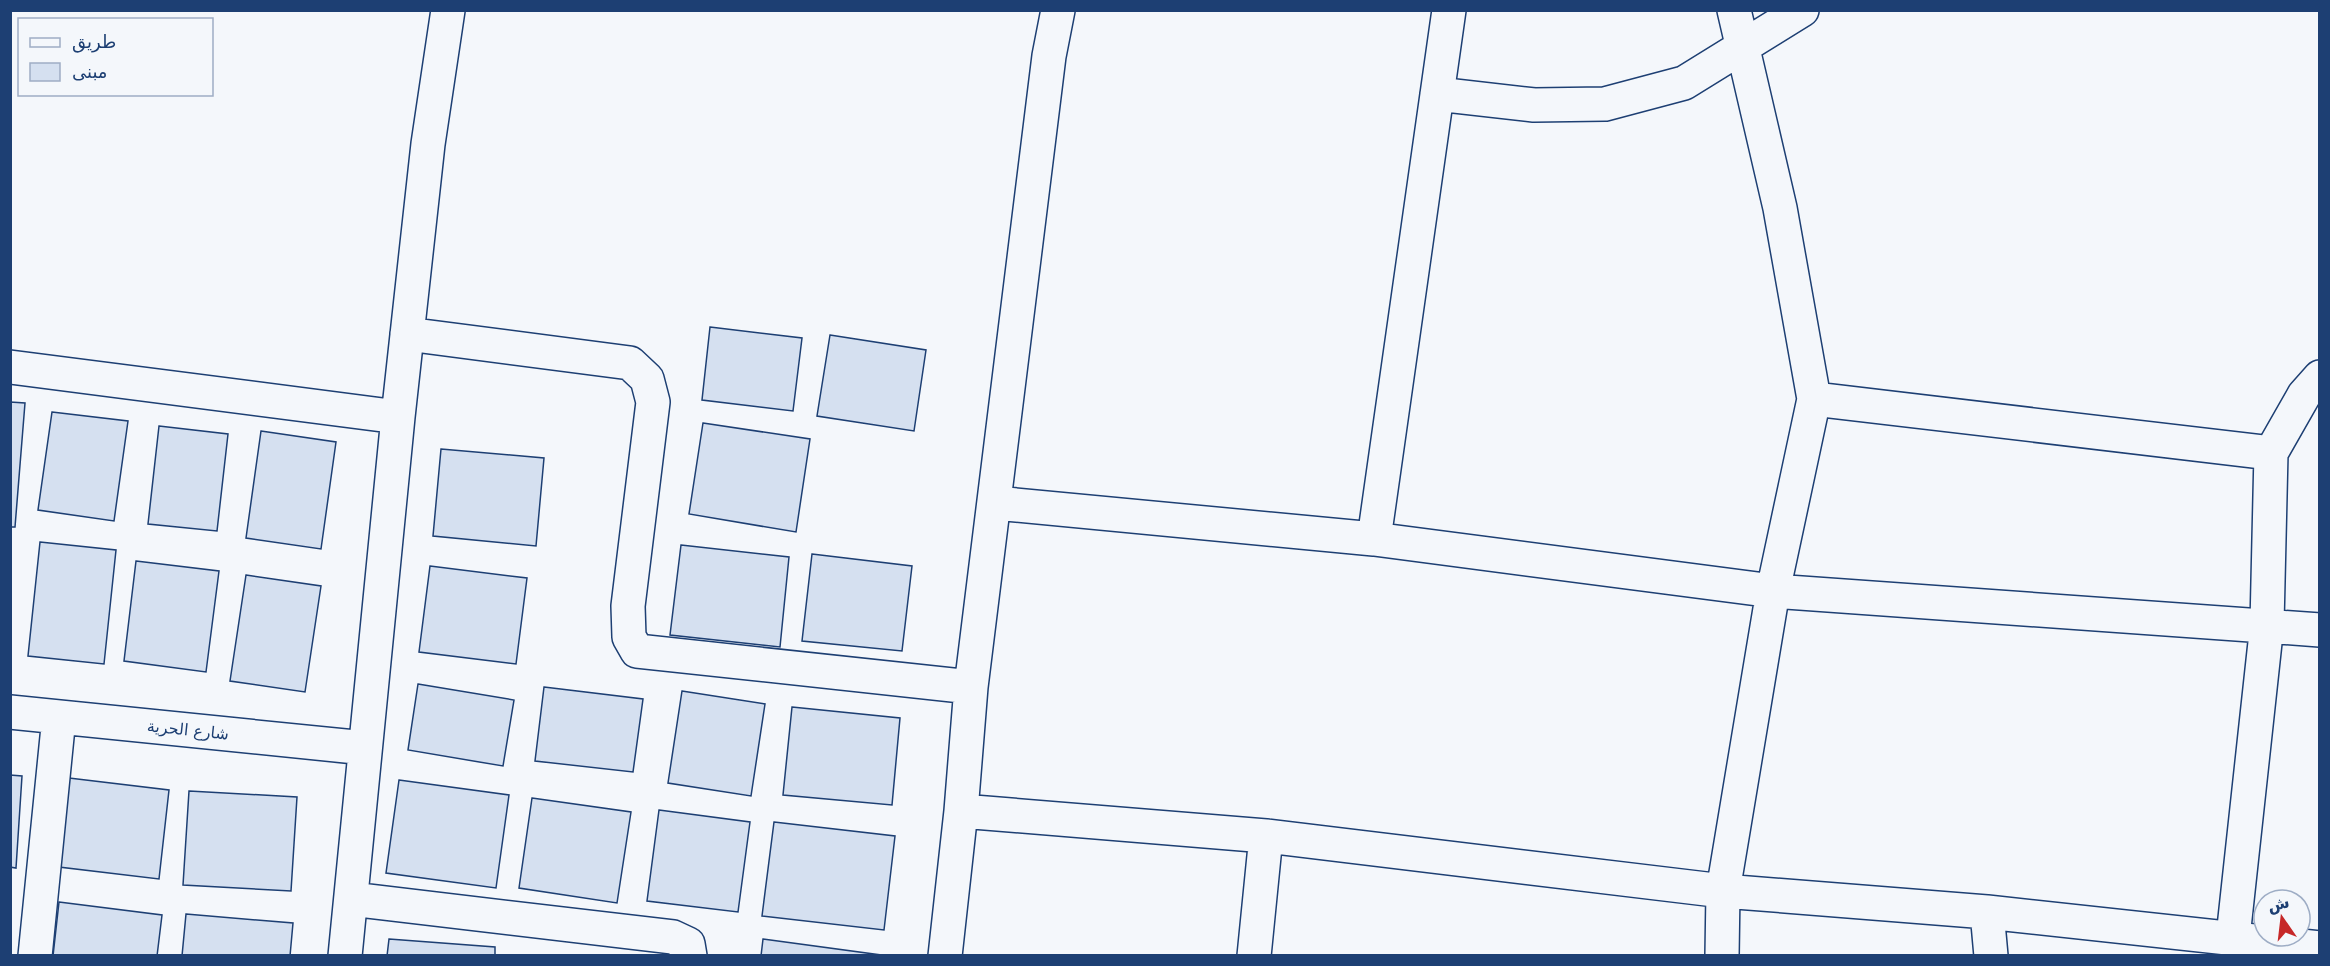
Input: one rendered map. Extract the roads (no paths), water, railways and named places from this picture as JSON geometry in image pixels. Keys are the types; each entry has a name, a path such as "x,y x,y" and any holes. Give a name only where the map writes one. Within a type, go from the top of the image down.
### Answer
{"street":[{"path":"345,956 407,334 429,144 448,10"},
{"path":"945,956 962,811 972,687 1048,56 1058,10"},
{"path":"1374,539 1449,10"},
{"path":"1722,956 1723,891 1773,591 1814,399 1780,208 1734,10"},
{"path":"1437,94 1534,105 1605,104 1684,83 1802,10"},
{"path":"407,334 630,363 647,379 653,402 628,606 629,637 637,651 972,687"},
{"path":"10,367 398,417"},
{"path":"2233,937 2267,624 2271,453 2304,395 2319,377"},
{"path":"1814,399 2271,453"},
{"path":"995,503 1374,539 1773,591 2267,624 2319,630"},
{"name":"شارع الحرية","path":"10,712 365,748"},
{"path":"35,956 59,717"},
{"path":"962,811 1266,836 1723,891 1987,912 2319,948"},
{"path":"1254,956 1266,836"},
{"path":"351,900 673,937 688,944 690,956"},
{"path":"1987,912 1991,956"}]}
